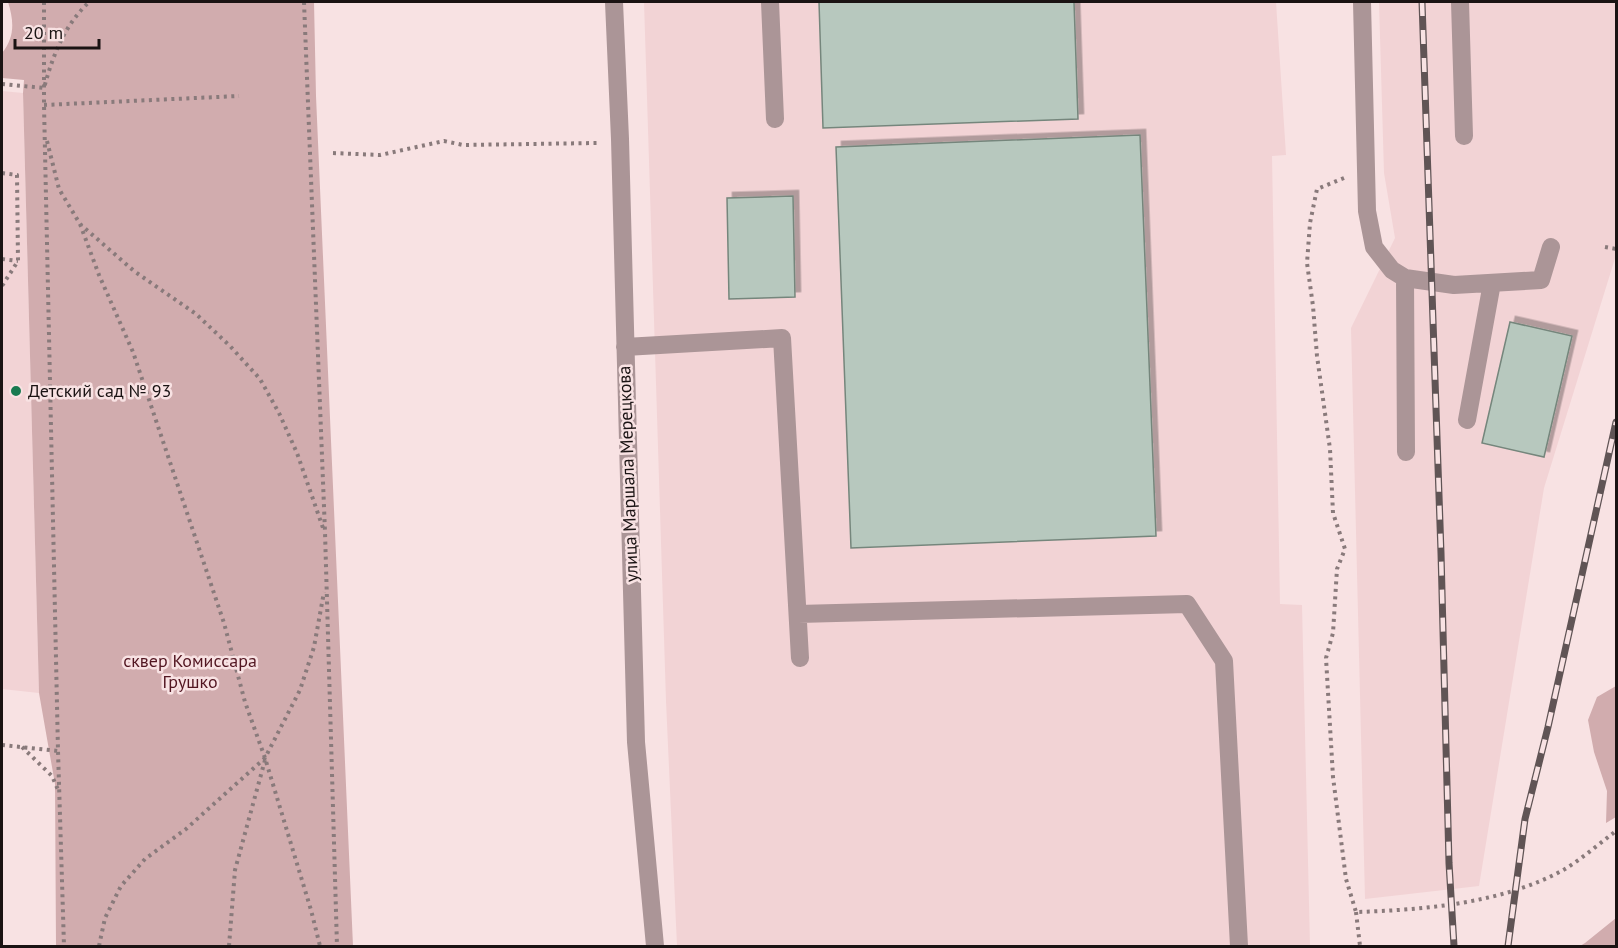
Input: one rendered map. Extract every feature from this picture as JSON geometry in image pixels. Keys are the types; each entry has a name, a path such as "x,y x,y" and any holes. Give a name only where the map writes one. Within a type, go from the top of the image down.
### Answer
{"street":[{"name":"улица Маршала Мерецкова","path":"614,2 636,742 655,946"},
{"path":"770,2 775,119"},
{"path":"1362,2 1367,212 1374,247 1392,270 1405,278 1454,285 1542,280 1551,247"},
{"path":"1460,2 1464,136"},
{"path":"1405,278 1406,452"},
{"path":"1467,420 1492,283"},
{"path":"625,347 782,338 800,658"},
{"path":"798,614 1187,604 1224,662 1239,946"}],"path":[{"path":"44,2 44,105 64,946"},
{"path":"44,88 52,60 63,35 88,2"},
{"path":"304,3 337,946"},
{"path":"2,84 44,88"},
{"path":"44,105 239,96"},
{"path":"45,133 59,189 80,224 133,352 224,622 245,702 266,758 320,946"},
{"path":"333,153 380,155 444,141 463,145 620,144"},
{"path":"1360,946 1356,912 1346,879 1333,777 1326,658 1332,633 1337,569 1345,549 1334,513 1330,449 1307,263 1310,223 1317,189 1367,169"},
{"path":"2,173 17,175 18,261 2,286"},
{"path":"80,224 134,271 196,314 260,379 297,453 324,532"},
{"path":"1605,247 1617,249"},
{"path":"2,259 18,261"},
{"path":"229,946 235,870 266,758 300,690 314,647 326,582"},
{"path":"2,745 58,751"},
{"path":"22,747 52,776 60,794"},
{"path":"99,946 105,918 121,886 145,859 186,828 266,758"},
{"path":"1356,912 1411,911 1514,890 1566,868 1617,831"}],"shaded area":[{"path":"644,2 1276,2 1286,155 1272,156 1280,604 1302,605 1310,946 677,946 666,701"},
{"path":"1379,2 1616,2 1616,255 1544,488 1479,886 1365,899 1351,328 1395,238 1384,173"},
{"name":"Детский сад № 93","path":"2,91 23,93 39,693 2,689"}],"green space":[{"name":"сквер Комиссара Грушко","path":"8,2 314,2 316,96 353,946 56,946 55,784 39,693 24,80 2,78 2,53 9,41 12,29"},
{"path":"1616,686 1616,817 1606,823 1607,791 1594,752 1588,720 1597,697"},
{"path":"1616,918 1616,946 1580,946 1585,943"}],"building":[{"path":"819,2 1074,2 1078,119 823,128"},
{"path":"1140,135 1156,536 851,548 836,147"},
{"path":"793,196 795,297 729,299 727,198"},
{"path":"1510,322 1572,336 1544,457 1482,443"}],"railway":[{"path":"1422,2 1449,863 1454,946"},
{"path":"1508,946 1525,819 1548,727 1616,422"}],"place":[{"name":"Детский сад № 93","path":"16,391"}]}
